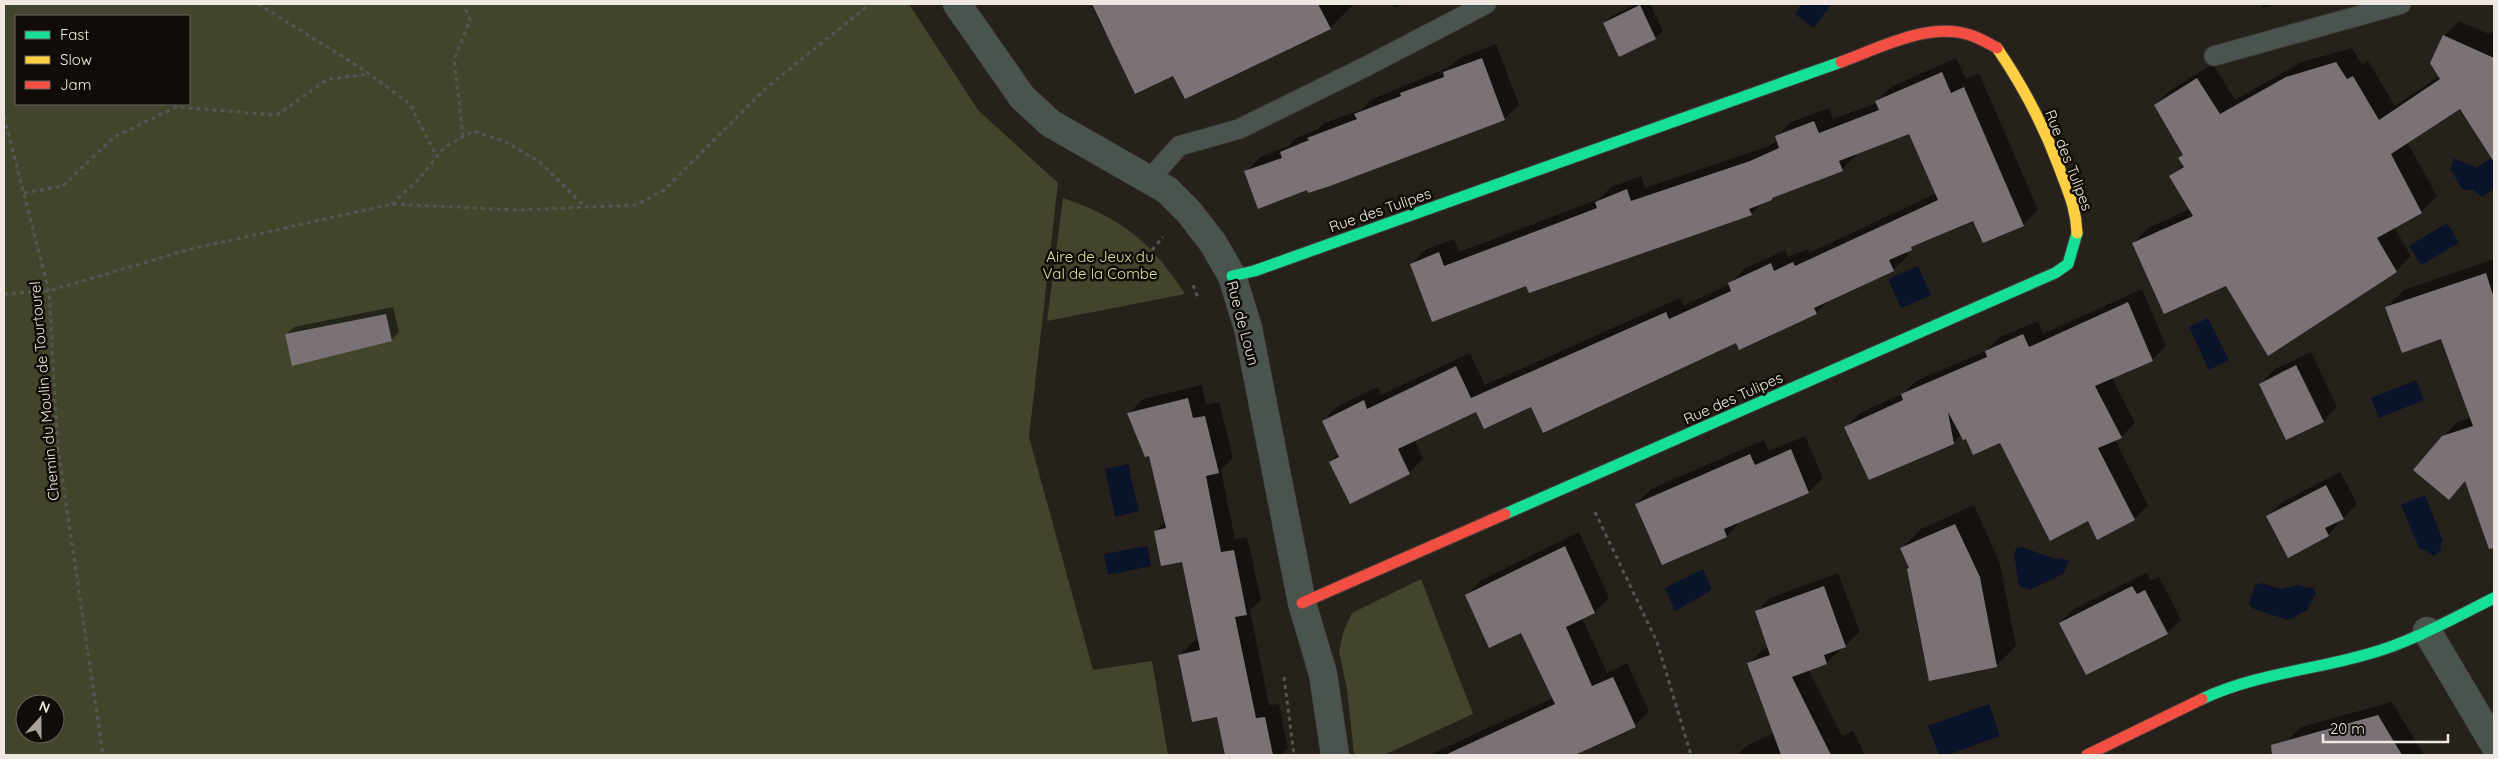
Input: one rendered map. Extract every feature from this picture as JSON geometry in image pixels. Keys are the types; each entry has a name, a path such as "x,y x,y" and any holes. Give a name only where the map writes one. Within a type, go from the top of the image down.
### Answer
{"street":[{"name":"Rue de Loun","path":"957,4 1022,97 1050,123 1167,190 1189,212 1214,243 1232,276 1248,328 1302,603 1323,674 1334,738 1335,755"},
{"name":"Rue des Tulipes","path":"1232,276 1264,267 1912,37 1943,32 1972,35 1996,48 2023,87 2044,128 2076,212 2077,238 2068,264 2036,281 1302,603"},
{"path":"2087,755 2225,688 2370,654 2427,630 2494,598"},
{"path":"2427,630 2494,744"}],"lane":[{"path":"1150,180 1179,146 1240,129 1486,4"},
{"path":"2214,56 2400,4"}],"path":[{"path":"258,4 369,74 410,104 437,157"},
{"path":"463,137 454,60 470,20 464,4"},
{"path":"4,294 49,291 187,250 392,204 517,210 636,205 664,190 766,88 870,4"},
{"path":"24,193 63,186 114,137 176,107 277,115 328,79 369,74"},
{"name":"Chemin du Moulin de Tourtourel","path":"4,117 49,291 58,448 103,755"},
{"path":"392,204 417,181 445,147 473,131 511,145 540,162 585,207"},
{"path":"1157,232 1170,243"},
{"path":"1192,284 1200,301"},
{"path":"1579,482 1657,642 1690,755"},
{"path":"1282,670 1294,755"}],"green space":[{"path":"4,4 909,4 978,110 1058,183 1029,437 1093,670 1152,661 1168,755 4,755"},
{"name":"Aire de Jeux du Val de la Combe","path":"1063,198 1102,214 1134,234 1160,260 1185,294 1047,321"},
{"path":"1421,579 1473,714 1384,755 1354,755 1347,689 1339,651 1344,630 1352,613"}],"water":[{"path":"1802,4 1831,4 1814,28 1795,14"},
{"path":"2494,156 2494,189 2482,197 2473,190 2463,190 2450,169 2454,158 2476,168"},
{"path":"2447,223 2459,243 2421,265 2409,246"},
{"path":"1918,266 1931,295 1901,308 1888,279"},
{"path":"2208,318 2229,360 2209,370 2189,327"},
{"path":"2416,380 2424,400 2379,418 2371,398"},
{"path":"1128,464 1139,511 1115,517 1105,469"},
{"path":"2425,495 2443,541 2441,542 2441,550 2434,556 2423,549 2420,550 2401,505"},
{"path":"1147,546 1151,566 1108,575 1104,554"},
{"path":"2022,547 2055,559 2059,558 2069,561 2063,574 2030,590 2019,586 2014,553 2017,548"},
{"path":"1703,569 1712,590 1675,611 1665,588"},
{"path":"2262,583 2281,589 2299,585 2307,588 2312,587 2316,593 2307,610 2288,620 2254,609 2249,604 2255,585"},
{"path":"1989,704 2000,736 1947,755 1939,755 1928,726"}],"building":[{"path":"1092,4 1318,4 1331,29 1185,99 1173,76 1135,94"},
{"path":"1640,5 1656,39 1619,57 1603,23"},
{"path":"2443,35 2494,58 2494,162 2460,109 2391,154 2422,213 2377,238 2397,272 2268,356 2226,286 2164,314 2132,243 2193,216 2169,176 2184,167 2178,158 2183,155 2154,105 2197,78 2220,114 2286,77 2336,62 2347,79 2353,76 2379,120 2440,79 2430,63"},
{"path":"1482,58 1505,120 1330,186 1308,193 1307,190 1258,209 1244,171 1282,158 1280,152 1309,140 1307,138 1357,119 1354,114 1401,96 1400,93 1444,77 1443,72"},
{"path":"1942,72 1951,93 1964,87 2024,226 1983,243 1973,221 1911,247 1912,250 1889,260 1894,271 1814,308 1817,314 1739,350 1736,343 1543,433 1531,407 1484,429 1476,412 1398,449 1410,474 1350,504 1329,462 1339,457 1322,421 1364,400 1367,409 1456,366 1471,398 1666,312 1669,319 1731,291 1728,283 1771,263 1774,271 1793,262 1795,266 1938,200 1909,134 1839,161 1843,171 1772,198 1772,200 1749,209 1752,215 1529,293 1526,286 1432,322 1410,264 1439,252 1444,266 1597,208 1595,202 1627,189 1631,201 1750,161 1779,148 1775,136 1814,121 1819,133 1879,110 1875,101"},
{"path":"2486,273 2494,298 2494,548 2489,549 2465,481 2449,500 2413,470 2442,436 2473,426 2441,339 2402,353 2385,307"},
{"path":"2128,302 2153,361 2095,386 2122,438 2098,448 2135,520 2097,540 2088,521 2050,541 2000,443 1973,455 1966,439 1963,440 1948,412 1954,444 1869,480 1844,427 1903,400 1901,394 1987,357 1985,351 2023,334 2029,347"},
{"path":"386,314 392,341 292,366 285,334"},
{"path":"2296,365 2324,422 2286,440 2259,384"},
{"path":"1188,398 1193,418 1205,416 1219,473 1206,476 1221,552 1234,550 1247,615 1235,617 1256,718 1265,717 1273,755 1225,755 1217,717 1192,722 1178,655 1200,650 1182,562 1161,566 1154,531 1166,528 1149,456 1145,457 1127,413"},
{"path":"1791,449 1809,493 1724,529 1727,537 1662,565 1635,504 1750,454 1755,465"},
{"path":"2326,485 2344,519 2325,528 2329,536 2288,558 2266,516"},
{"path":"1955,524 1980,577 1997,667 1929,681 1907,569 1909,568 1900,548"},
{"path":"1565,546 1595,613 1566,627 1592,686 1613,677 1636,727 1575,755 1445,755 1555,704 1521,633 1489,648 1465,595"},
{"path":"1824,586 1846,647 1824,655 1827,664 1792,677 1831,755 1781,755 1747,663 1770,655 1755,611"},
{"path":"2132,586 2137,594 2145,590 2168,634 2086,675 2059,623"},
{"path":"2378,715 2402,755 2272,755 2271,745"}],"traffic: fast":[{"path":"1232,276 1254,271 1841,62"},
{"path":"1505,514 2055,273 2068,264 2077,233"},
{"path":"2202,699 2263,678 2347,660 2384,649 2432,629 2494,598"}],"traffic: slow":[{"path":"1997,48 2024,91 2046,136 2071,200 2077,233"}],"traffic: jam":[{"path":"1841,62 1889,43 1940,31 1957,32 1973,36 1997,48"},
{"path":"1302,603 1505,514"},
{"path":"2087,755 2202,699"}]}
